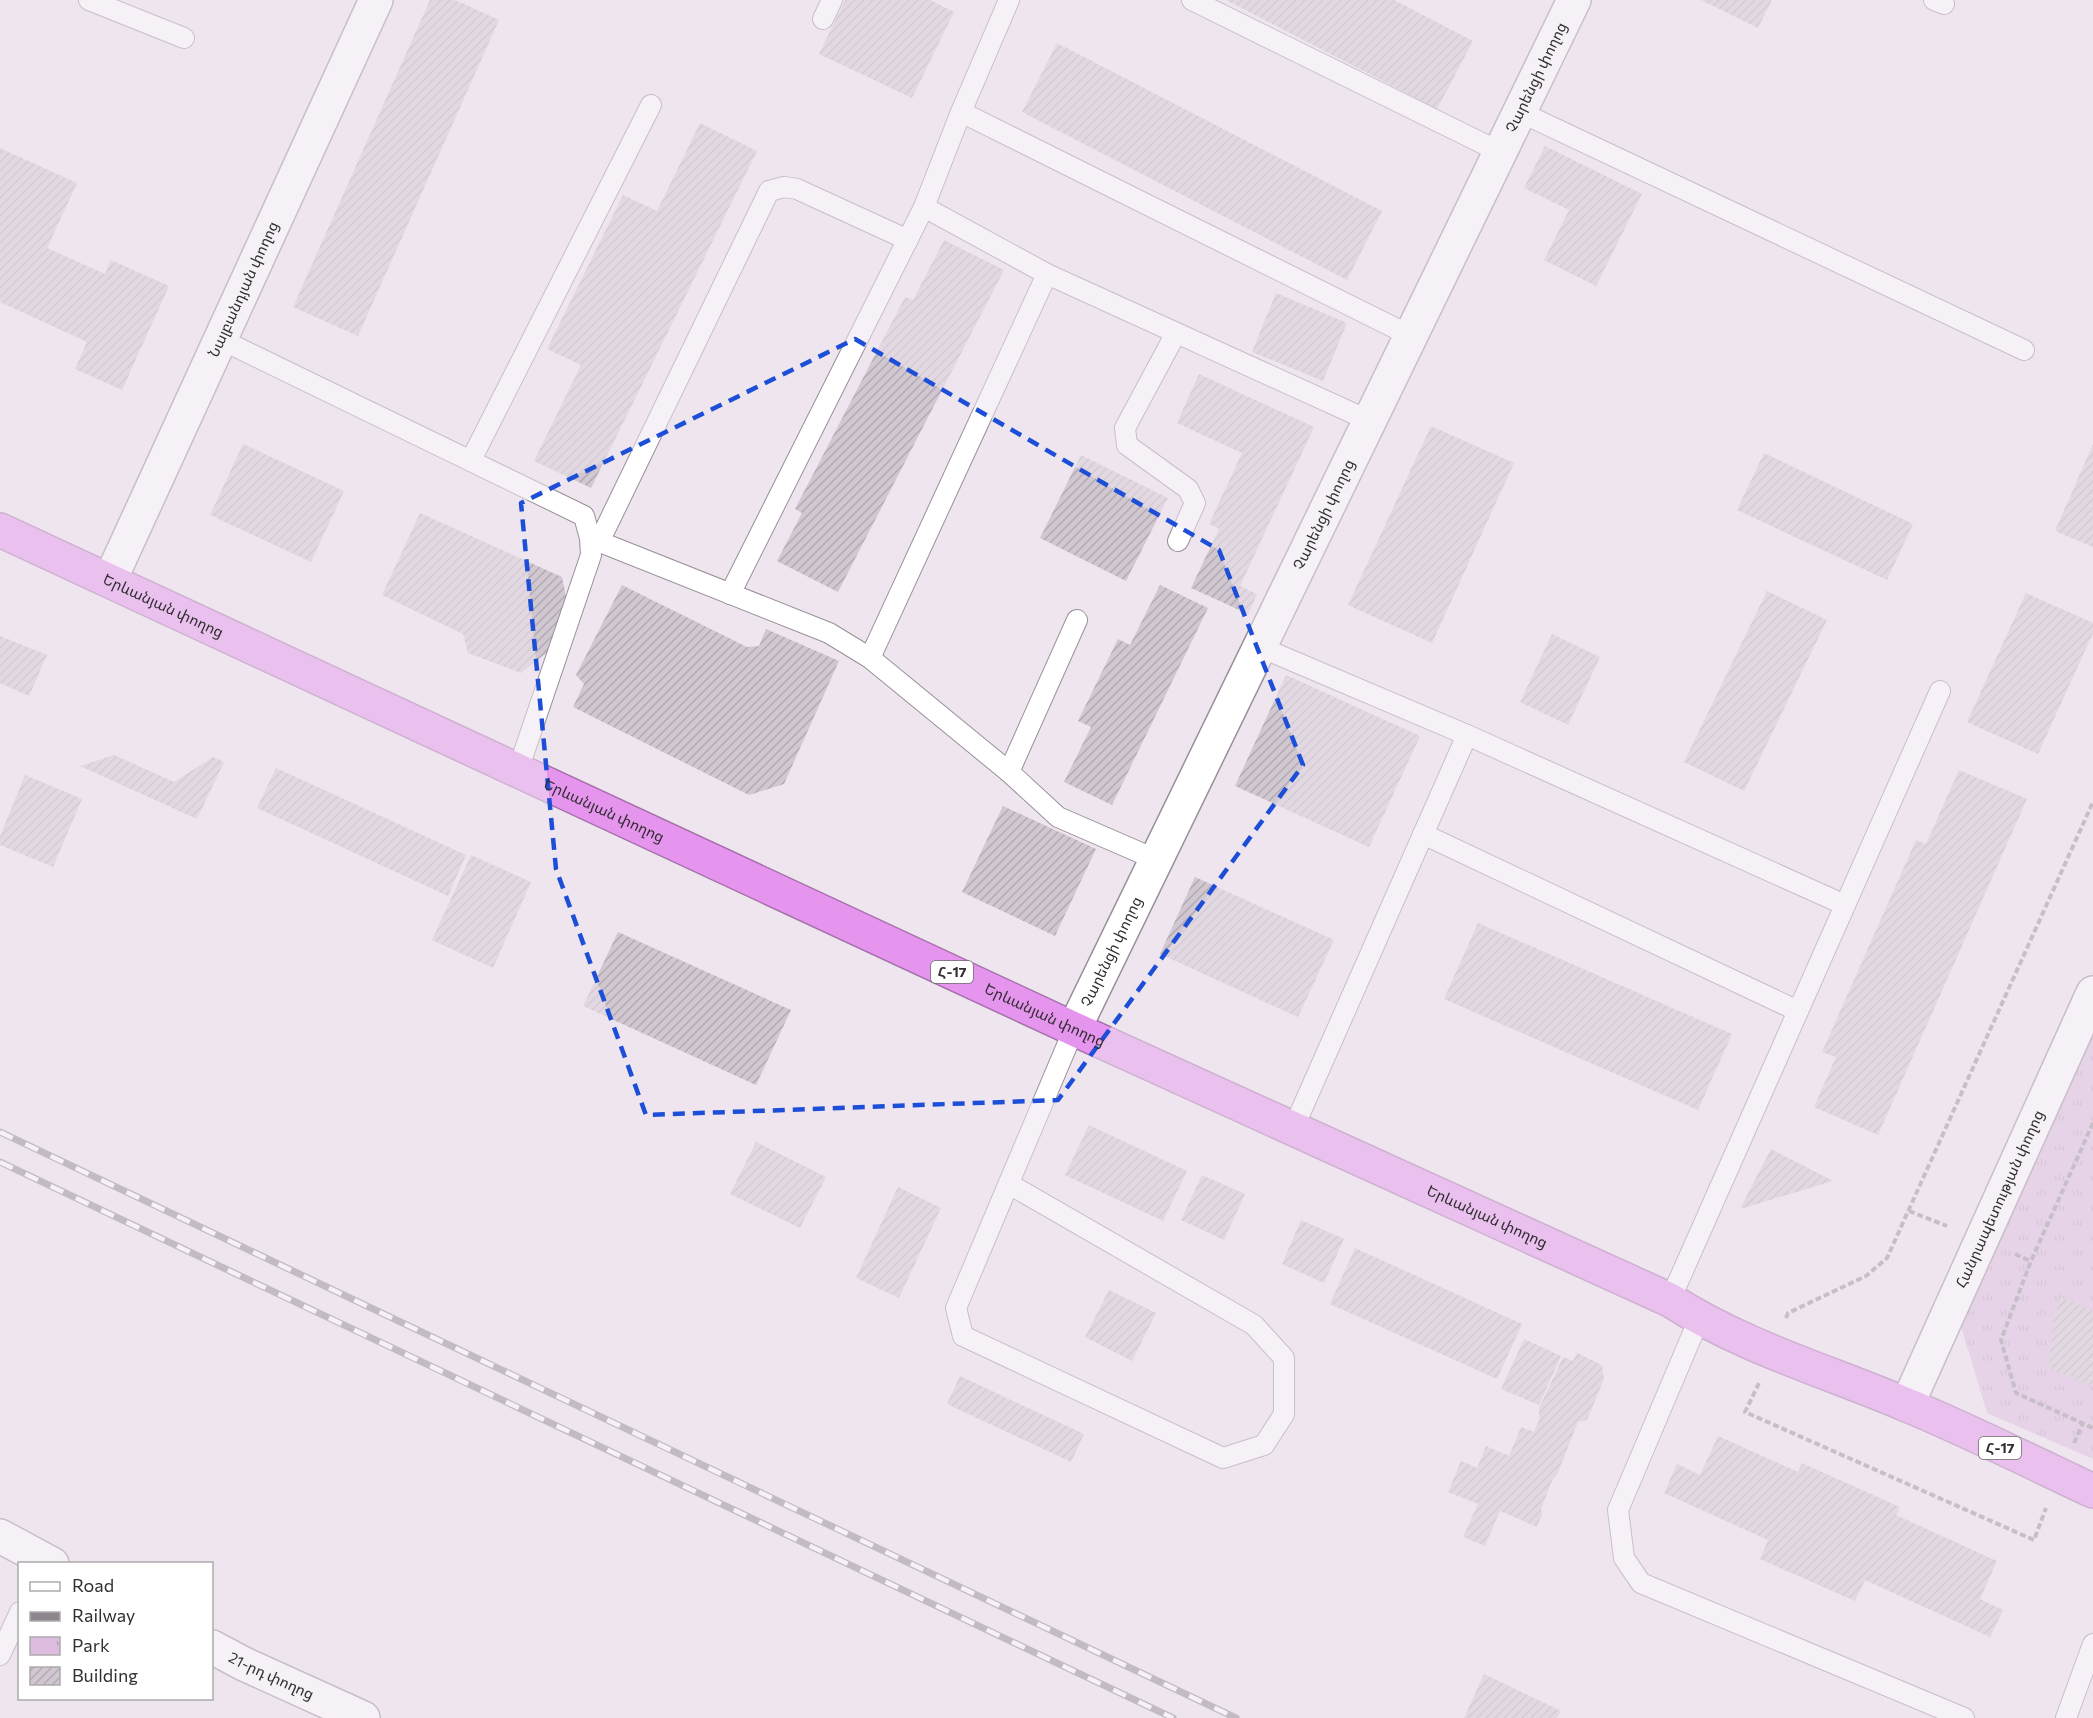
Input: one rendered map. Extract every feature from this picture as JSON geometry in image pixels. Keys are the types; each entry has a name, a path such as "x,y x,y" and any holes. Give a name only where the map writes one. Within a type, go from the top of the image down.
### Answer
{"highway":[{"name":"Երևանյան փողոց","path":"0,530 1074,1029 1670,1300 1699,1319 1773,1353 1907,1405 2093,1491"}],"street":[{"name":"Նալբանդյան փողոց","path":"110,580 376,0"},
{"name":"Չարենցի փողոց","path":"1074,1029 1574,0"},
{"name":"Հանրապետության փողոց","path":"1907,1405 2093,993"},
{"path":"0,1536 46,1562"},
{"name":"21-րդ փողոց","path":"213,1648 363,1718"}],"lane":[{"path":"89,0 184,38"},
{"path":"823,19 832,0"},
{"path":"730,594 924,207 961,112 1009,0"},
{"path":"1192,0 1500,152"},
{"path":"471,460 651,105"},
{"path":"961,112 1411,336"},
{"path":"1520,112 2024,350"},
{"path":"518,770 595,540 769,190 784,187 797,189 908,240"},
{"path":"924,207 1047,274 1370,421"},
{"path":"870,658 1047,274"},
{"path":"1176,333 1125,429 1127,445 1188,489 1195,503 1178,541"},
{"path":"222,339 585,516 595,540 829,633 870,658 1009,772 1058,817 1156,860"},
{"path":"1009,772 1077,620"},
{"path":"1260,647 1467,735 1845,905"},
{"path":"1670,1300 1940,691"},
{"path":"1293,1129 1467,735"},
{"path":"1423,834 1798,1011"},
{"path":"1009,1184 1254,1325 1284,1358 1284,1414 1264,1445 1223,1458 963,1336 956,1308 1074,1029"},
{"path":"1699,1319 1618,1510 1624,1558 1641,1584 1964,1718"},
{"path":"0,1655 18,1616"},
{"path":"2066,1718 2093,1644"}],"path":[{"path":"2034,1540 1745,1412 1773,1353 1788,1313 1866,1276 1887,1258 2093,802"},
{"path":"2093,1123 2031,1261 2001,1340 2016,1393 2093,1428"}],"highlighted area":[{"path":"855,339 1219,550 1303,765 1058,1100 646,1115 556,869 521,503"}],"green space":[{"path":"2093,1031 2093,1459 1987,1413 1960,1323"}],"building":[{"path":"430,0 455,0 499,20 358,336 293,307"},
{"path":"845,0 930,0 954,12 912,98 819,54"},
{"path":"1226,0 1394,0 1473,41 1437,109"},
{"path":"1701,0 1772,0 1758,28"},
{"path":"1057,43 1382,211 1347,280 1022,112"},
{"path":"700,123 757,151 591,488 534,461 581,365 547,349 623,195 657,211"},
{"path":"1545,146 1642,194 1596,286 1544,260 1569,210 1524,188"},
{"path":"0,148 77,183 47,248 105,274 111,260 169,286 122,390 75,369 87,342 0,302"},
{"path":"944,240 1004,270 838,592 777,561 802,513 795,509 905,297 913,300"},
{"path":"1276,293 1347,323 1323,381 1252,352"},
{"path":"1199,374 1314,427 1240,586 1257,594 1248,614 1191,588 1219,529 1209,524 1242,453 1177,423"},
{"path":"1431,426 1514,463 1432,643 1348,605"},
{"path":"243,444 344,491 311,562 210,515"},
{"path":"2093,444 2093,547 2055,531"},
{"path":"1764,453 1913,524 1887,580 1737,510"},
{"path":"1081,455 1168,498 1126,581 1040,538"},
{"path":"420,513 562,577 567,602 549,651 521,673 468,653 463,634 382,595"},
{"path":"622,585 747,647 759,646 766,629 839,661 784,784 749,795 573,707 584,684 576,675"},
{"path":"1160,585 1208,608 1112,805 1064,782 1091,727 1078,721 1118,639 1130,645"},
{"path":"1767,591 1827,620 1744,791 1684,762"},
{"path":"2026,593 2093,623 2093,633 2038,754 1967,722"},
{"path":"1552,634 1600,657 1568,725 1520,702"},
{"path":"0,636 47,655 29,696 0,683"},
{"path":"1286,675 1420,736 1369,847 1235,786"},
{"path":"114,755 174,782 213,757 224,762 197,819 80,766"},
{"path":"276,768 466,855 448,896 257,808"},
{"path":"1959,770 2027,799 1878,1135 1814,1107 1836,1057 1822,1052 1916,840 1926,844"},
{"path":"25,775 82,799 53,867 0,845 0,836"},
{"path":"1003,806 1096,849 1055,936 962,892"},
{"path":"471,855 531,882 493,968 432,940"},
{"path":"1195,877 1334,940 1298,1017 1160,954"},
{"path":"1478,923 1732,1034 1698,1110 1444,999"},
{"path":"618,932 791,1010 756,1085 583,1006"},
{"path":"1089,1125 1187,1171 1163,1221 1065,1175"},
{"path":"756,1142 826,1177 800,1228 730,1194"},
{"path":"1771,1149 1833,1181 1740,1209"},
{"path":"1202,1175 1245,1194 1224,1240 1181,1220"},
{"path":"898,1187 941,1208 899,1298 856,1278"},
{"path":"1301,1220 1344,1239 1324,1283 1282,1264"},
{"path":"1355,1248 1522,1324 1497,1379 1330,1304"},
{"path":"1109,1290 1156,1313 1132,1361 1085,1337"},
{"path":"2061,1297 2093,1311 2093,1386 2049,1368 2053,1321"},
{"path":"1524,1339 1561,1356 1539,1405 1501,1389"},
{"path":"1577,1353 1602,1365 1604,1379 1587,1420 1578,1422 1557,1475 1553,1478 1537,1527 1500,1511 1485,1546 1463,1537 1478,1504 1448,1492 1461,1461 1477,1468 1486,1446 1509,1456 1521,1427 1534,1432 1539,1420 1539,1408 1563,1357 1573,1361"},
{"path":"960,1376 1084,1434 1071,1462 947,1404"},
{"path":"1718,1436 1798,1472 1802,1463 1900,1507 1896,1515 1997,1561 1980,1599 2003,1610 1990,1637 1865,1580 1855,1601 1760,1559 1768,1540 1664,1493 1677,1464 1700,1475"},
{"path":"1484,1674 1561,1711 1557,1718 1464,1718"}],"railway":[{"path":"0,1132 1236,1718"},
{"path":"0,1162 1173,1718"}]}
